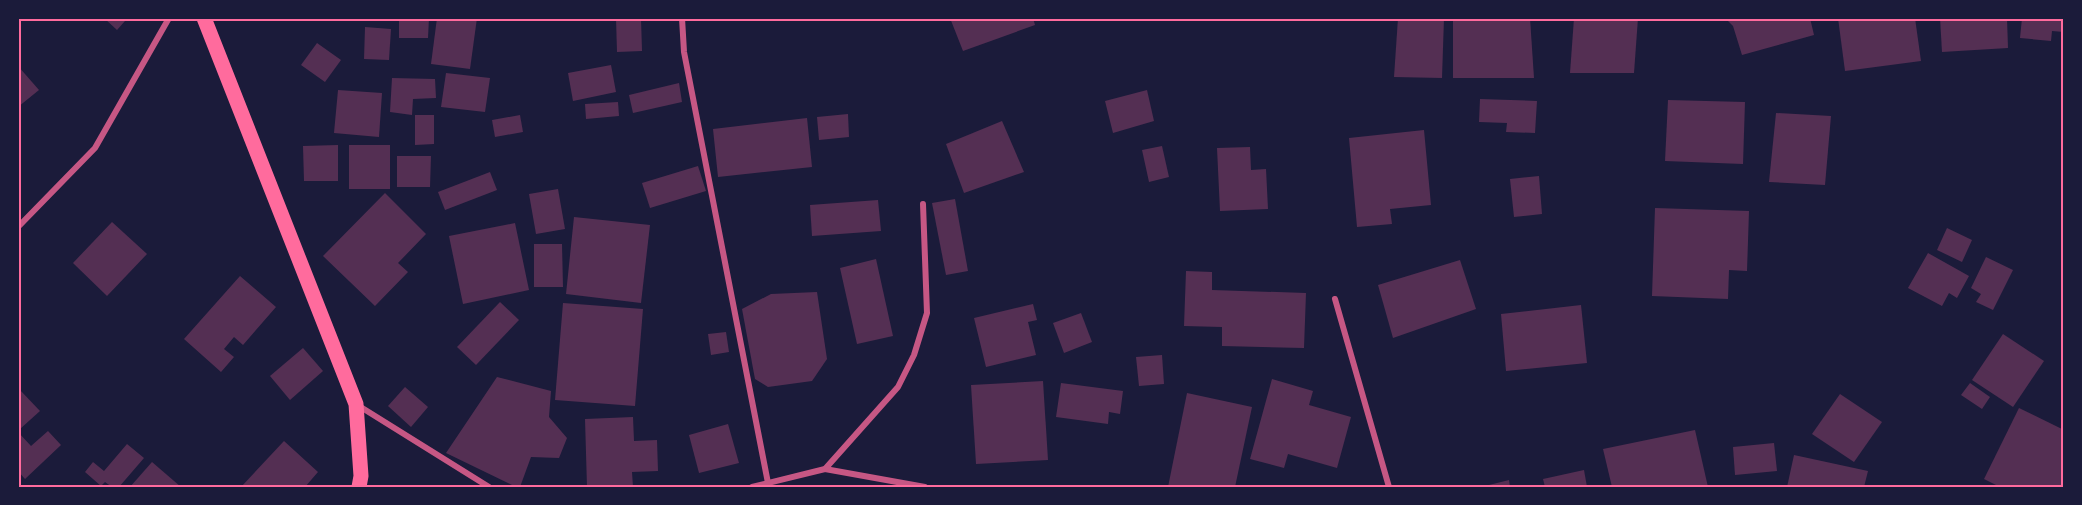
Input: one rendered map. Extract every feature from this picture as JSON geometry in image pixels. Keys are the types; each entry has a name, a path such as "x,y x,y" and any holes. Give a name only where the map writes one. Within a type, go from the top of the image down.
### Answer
{"main road":[{"path":"204,18 356,404 359,487"}],"street":[{"path":"18,227 95,148 169,18"},
{"path":"682,18 684,52 768,483"},
{"path":"825,469 898,387 914,355 927,313 923,204"},
{"path":"1335,298 1389,487"},
{"path":"356,404 489,487"},
{"path":"752,487 825,469 925,487"}],"building":[{"path":"104,18 121,18 125,21 117,30"},
{"path":"399,18 429,18 428,38 399,38"},
{"path":"437,18 477,18 470,69 431,64"},
{"path":"616,18 641,18 642,51 617,52"},
{"path":"950,18 1033,18 1035,25 963,51"},
{"path":"1398,18 1444,18 1442,78 1394,77"},
{"path":"1453,18 1530,18 1534,78 1453,78"},
{"path":"1574,18 1638,18 1634,73 1570,73"},
{"path":"1725,18 1810,18 1814,35 1742,55 1733,26"},
{"path":"1838,18 1915,18 1921,61 1845,71"},
{"path":"1940,18 2007,18 2008,48 1942,52"},
{"path":"2022,18 2064,18 2064,32 2052,31 2051,41 2020,38"},
{"path":"365,27 391,29 389,60 364,59"},
{"path":"317,43 341,60 325,82 301,65"},
{"path":"611,65 616,92 573,101 568,73"},
{"path":"18,66 39,90 18,107"},
{"path":"446,73 490,78 485,112 441,107"},
{"path":"392,78 435,79 436,98 413,99 412,115 390,112"},
{"path":"679,83 682,102 633,113 629,95"},
{"path":"338,90 382,93 379,137 334,133"},
{"path":"1147,90 1154,121 1113,133 1105,101"},
{"path":"1480,99 1537,101 1535,133 1506,132 1507,123 1479,122"},
{"path":"1668,100 1745,102 1743,164 1665,161"},
{"path":"618,102 619,116 586,119 585,104"},
{"path":"1776,113 1831,116 1825,185 1769,182"},
{"path":"848,114 849,137 819,140 817,117"},
{"path":"415,115 434,115 434,144 415,145"},
{"path":"520,115 523,132 495,137 492,120"},
{"path":"807,118 812,167 718,177 713,129"},
{"path":"1002,121 1024,172 964,193 946,144"},
{"path":"1424,130 1431,205 1390,209 1392,224 1357,227 1349,138"},
{"path":"338,145 338,181 304,181 303,146"},
{"path":"349,145 390,145 390,189 349,189"},
{"path":"1162,146 1169,177 1149,182 1142,150"},
{"path":"1250,147 1251,170 1266,169 1268,209 1220,211 1217,148"},
{"path":"397,156 431,156 430,187 397,187"},
{"path":"698,166 706,191 650,208 642,183"},
{"path":"490,172 497,190 445,210 438,192"},
{"path":"1539,176 1542,214 1514,217 1510,179"},
{"path":"558,189 565,229 536,234 529,194"},
{"path":"385,193 426,234 398,263 408,272 375,306 323,256"},
{"path":"955,199 968,271 946,275 932,203"},
{"path":"878,200 881,231 812,236 810,205"},
{"path":"1655,208 1749,211 1747,271 1729,270 1728,299 1652,296"},
{"path":"574,217 650,225 641,303 566,294"},
{"path":"112,222 147,254 107,296 73,263"},
{"path":"515,223 529,290 463,304 449,236"},
{"path":"1947,228 1972,240 1962,262 1937,250"},
{"path":"534,244 562,244 563,287 534,287"},
{"path":"1928,253 1969,276 1957,298 1949,293 1942,306 1908,288"},
{"path":"1986,257 2013,270 1993,310 1976,302 1981,294 1971,288"},
{"path":"876,259 893,336 857,344 840,268"},
{"path":"1460,260 1476,309 1393,338 1378,285"},
{"path":"1186,271 1212,272 1212,290 1306,293 1304,348 1222,346 1222,327 1184,326"},
{"path":"240,276 276,307 243,345 234,337 224,349 234,357 221,372 184,339"},
{"path":"817,292 827,359 812,381 768,387 755,379 742,309 771,294"},
{"path":"500,302 519,320 476,365 457,347"},
{"path":"563,303 643,309 635,406 555,400"},
{"path":"1033,304 1037,320 1028,322 1036,355 986,367 974,318"},
{"path":"1581,305 1587,363 1506,371 1501,314"},
{"path":"1081,313 1092,342 1064,353 1053,323"},
{"path":"726,332 729,352 711,355 708,334"},
{"path":"2003,334 2044,361 2013,407 1972,380"},
{"path":"303,348 323,371 290,400 270,376"},
{"path":"1162,355 1164,384 1139,386 1136,357"},
{"path":"497,377 551,391 549,417 567,438 559,458 531,457 520,487 446,453"},
{"path":"1272,379 1313,391 1309,405 1351,417 1337,468 1288,454 1284,468 1250,459"},
{"path":"1043,381 1048,460 976,464 971,385"},
{"path":"1061,383 1123,391 1120,414 1109,412 1108,424 1056,417"},
{"path":"1970,383 1990,397 1982,409 1961,395"},
{"path":"405,387 428,407 411,427 388,406"},
{"path":"20,390 40,411 20,429 18,426 18,392"},
{"path":"1187,393 1252,407 1235,487 1168,487"},
{"path":"1840,394 1882,422 1854,462 1812,434"},
{"path":"2019,408 2064,430 2064,487 2000,487 1984,479"},
{"path":"633,417 634,441 657,440 658,471 632,472 633,487 587,487 585,419"},
{"path":"728,424 739,463 699,473 689,435"},
{"path":"1695,430 1708,487 1612,487 1603,449"},
{"path":"48,431 61,445 25,479 18,471 18,432 31,446"},
{"path":"284,441 318,472 305,487 290,485 288,487 241,487"},
{"path":"1774,443 1777,471 1735,475 1733,447"},
{"path":"127,444 144,458 119,487 112,487 105,482 101,486 85,472 93,462 104,471"},
{"path":"1794,455 1868,471 1864,487 1787,487"},
{"path":"152,462 181,487 130,487"},
{"path":"1584,470 1587,487 1545,487 1543,479"},
{"path":"1509,480 1510,487 1485,487 1485,486"}]}
